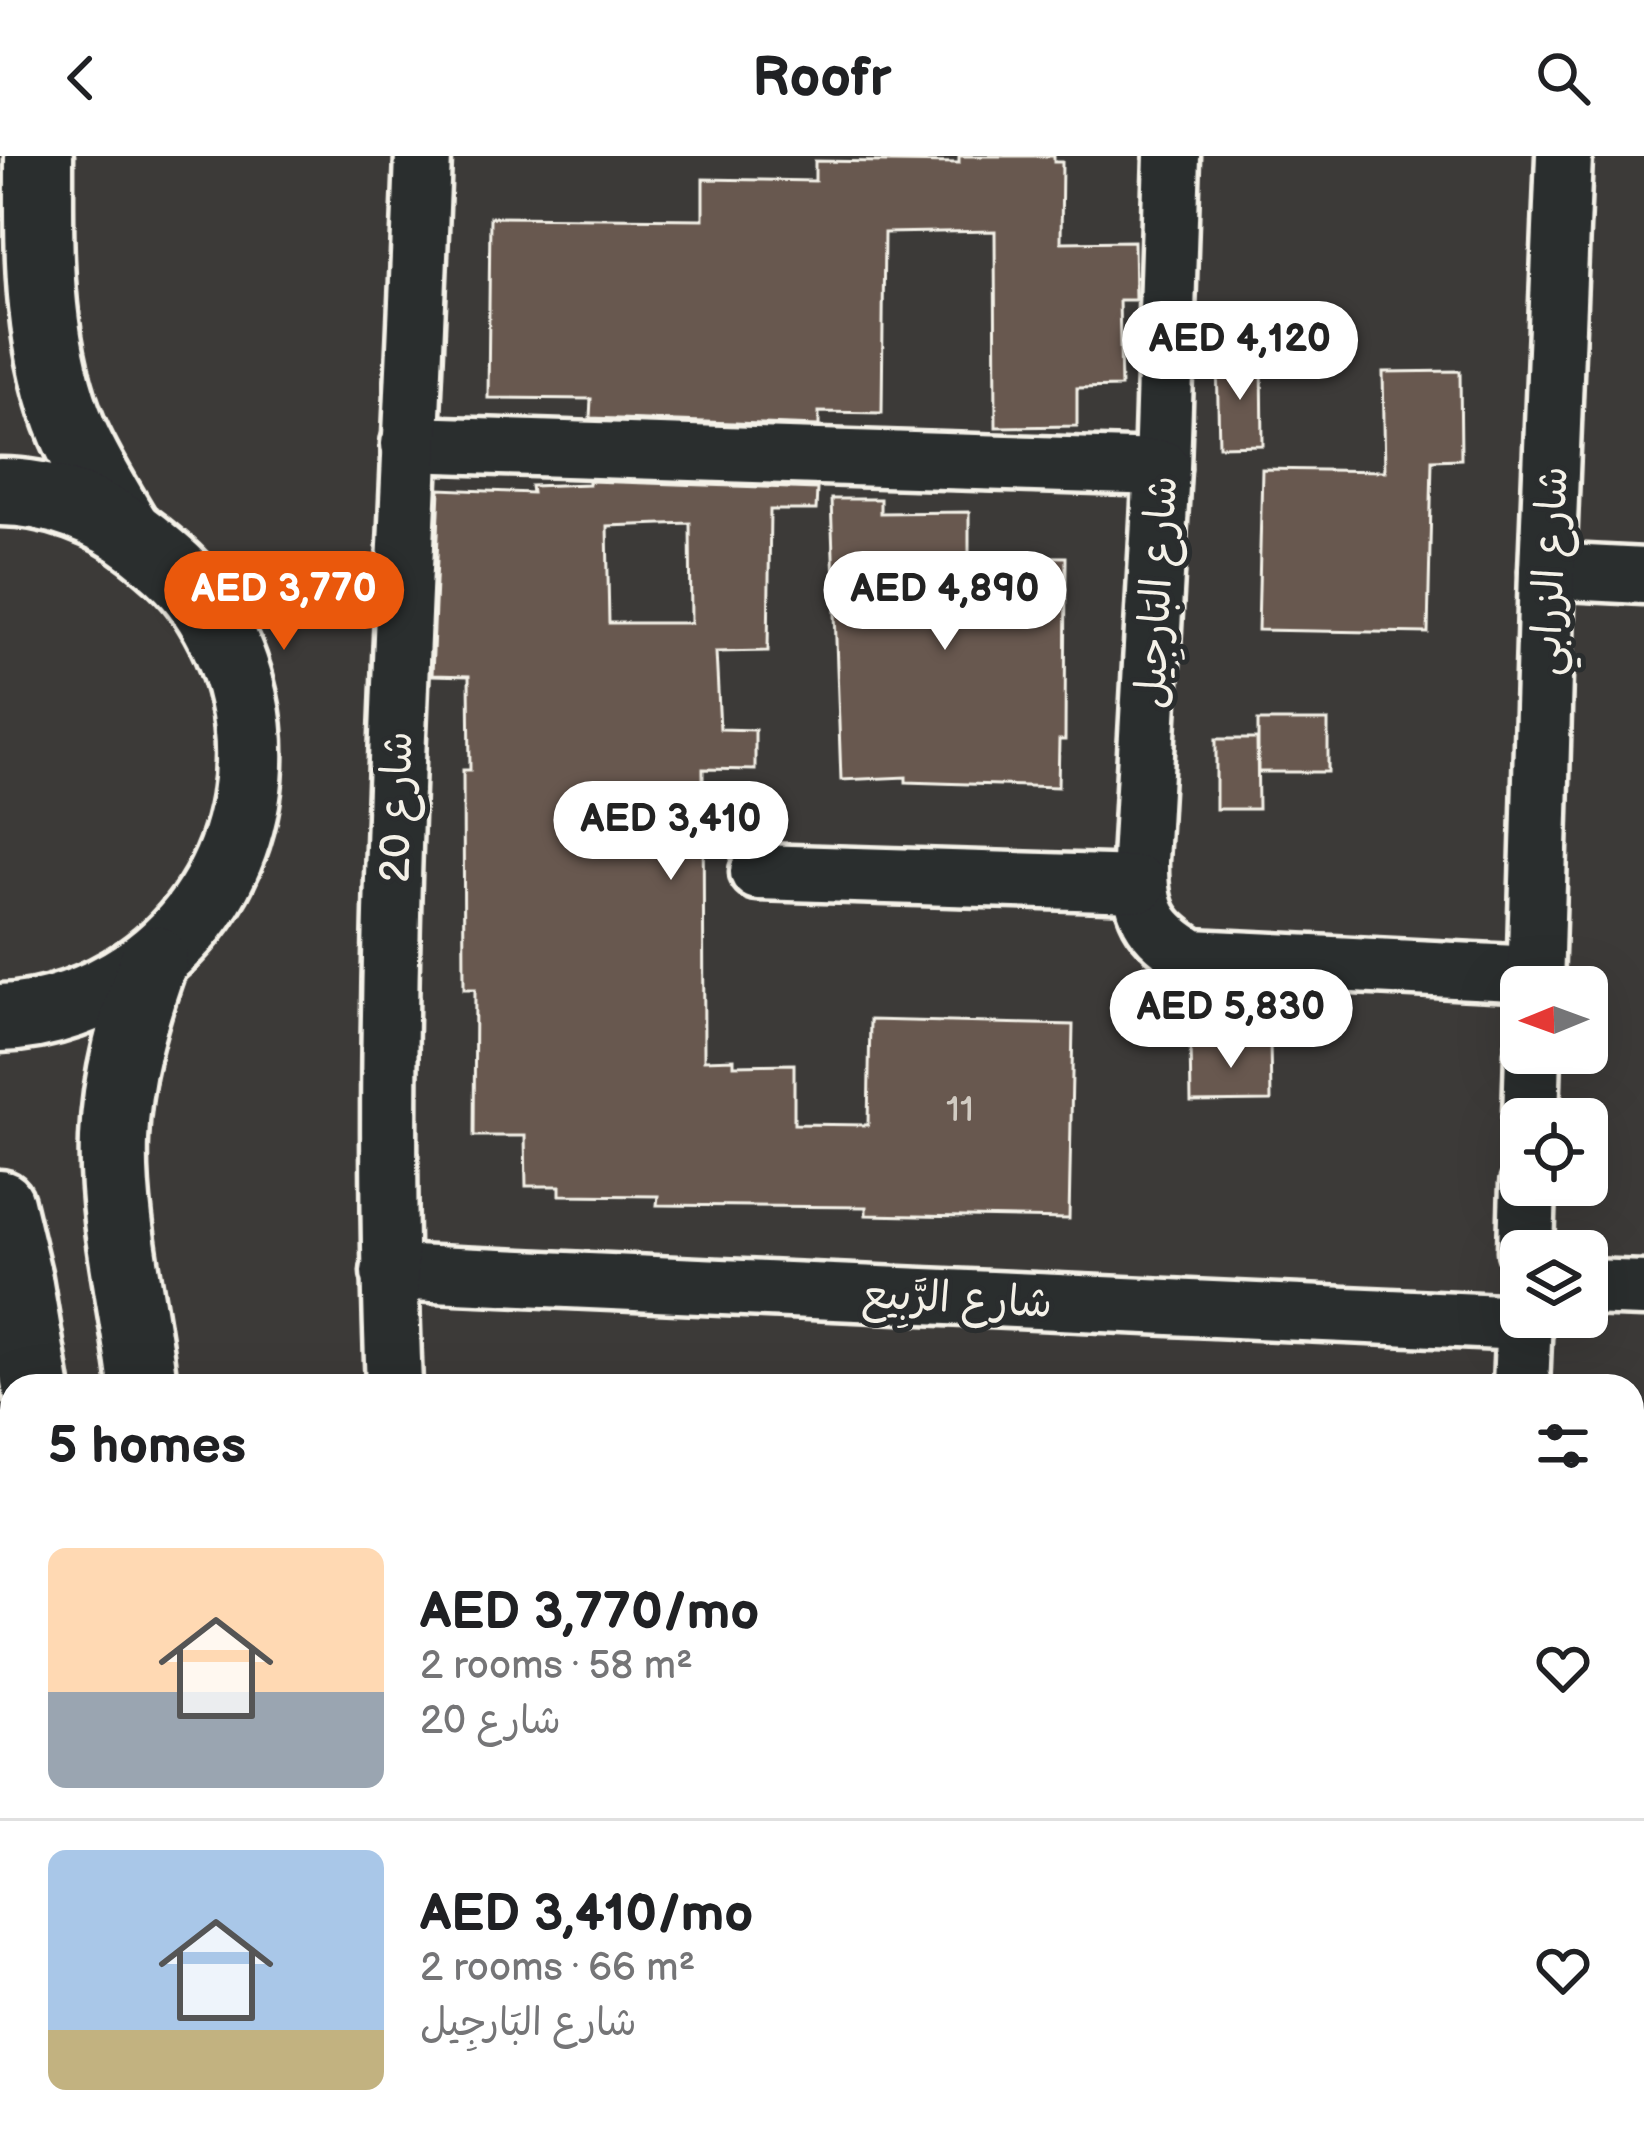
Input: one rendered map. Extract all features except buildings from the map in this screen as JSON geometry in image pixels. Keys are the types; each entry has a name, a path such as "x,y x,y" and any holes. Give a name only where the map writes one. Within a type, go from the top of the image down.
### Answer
{"main road":[{"path":"40,156 40,263 54,376 97,481 127,530"},
{"path":"0,492 73,505 127,530 166,561 200,598 225,642 243,688 250,738 248,788 238,837 217,883 189,925 154,959 112,988 65,1007 0,1018"},
{"path":"141,1374 114,1141 125,1049 154,959"},
{"path":"0,1204 33,1374"}],"street":[{"name":"شارع 20","path":"393,1374 389,1272 397,705 423,156"},
{"name":"شارع البَارجِيل","path":"1172,156 1162,468 1139,884 1147,916 1165,941 1192,957 1500,978"},
{"name":"شارع الزرابي","path":"1535,966 1564,156"},
{"path":"409,444 1162,468"},
{"path":"1547,571 1644,576"},
{"path":"758,872 1139,884"},
{"name":"شارع الرَّبِيع","path":"389,1272 1500,1319"},
{"path":"1608,1288 1644,1289"},
{"path":"1522,1374 1523,1338"}]}
